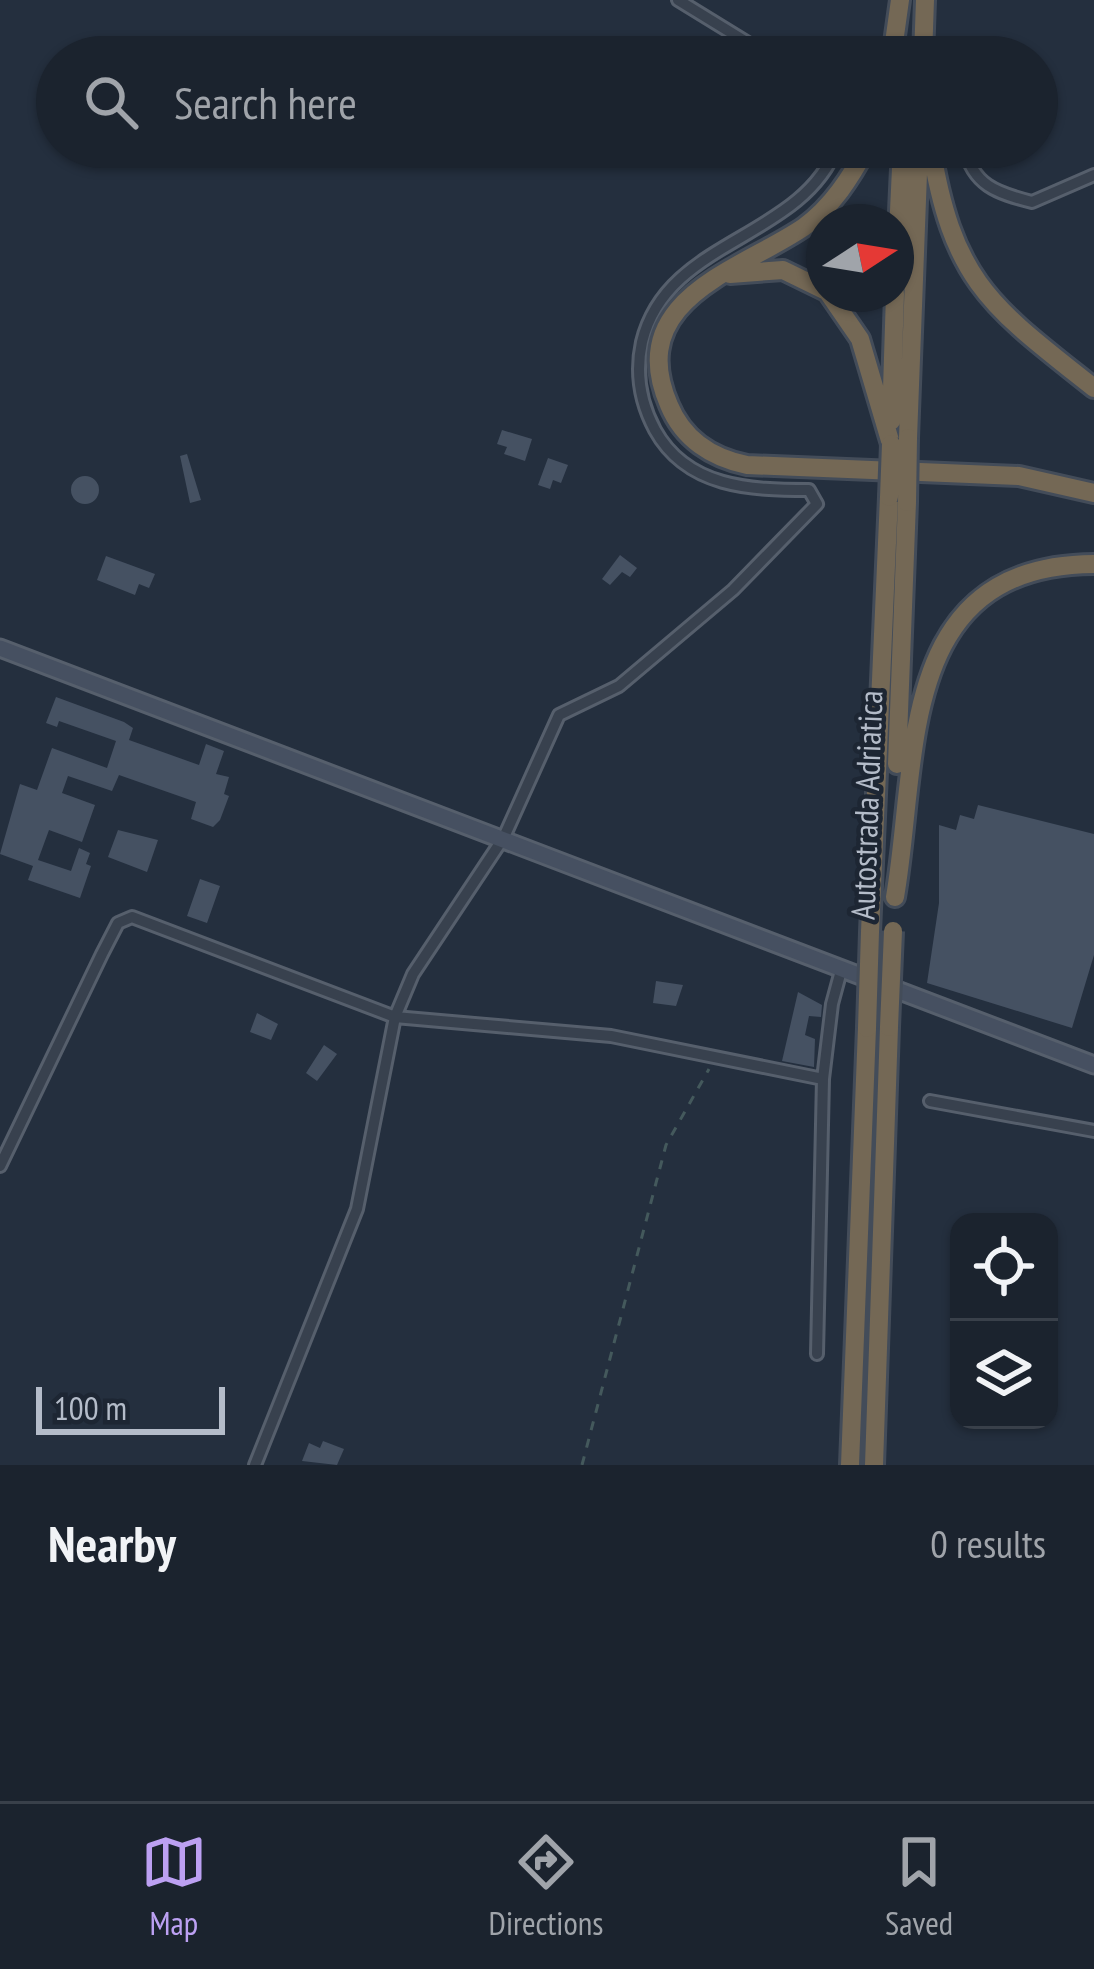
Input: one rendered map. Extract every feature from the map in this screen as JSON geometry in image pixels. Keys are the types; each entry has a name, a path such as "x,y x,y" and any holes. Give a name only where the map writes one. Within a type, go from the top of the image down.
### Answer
{"highway":[{"path":"895,36 914,1"},
{"path":"914,1 924,36"},
{"path":"908,36 914,1"},
{"path":"854,168 837,194 805,226 703,285 673,317 660,367 673,414 711,453 769,467 1019,476 1094,493"},
{"path":"899,204 901,168"},
{"name":"Autostrada Adriatica","path":"874,1465 895,897 898,499 918,168"},
{"path":"936,168 957,253 979,289 1016,328 1094,388"},
{"path":"703,285 762,268 806,278"},
{"path":"841,312 860,339 900,441"},
{"name":"Autostrada Adriatica","path":"896,312 900,441"},
{"name":"Autostrada Adriatica","path":"850,1465 871,932 898,499"},
{"path":"895,897 916,708 937,654 970,610 1005,584 1053,567 1094,564"}],"main road":[{"path":"0,648 1094,1066"}],"street":[{"path":"678,0 737,36"},
{"path":"255,1465 357,1209 394,1016 413,974 504,837 559,715 619,686 733,590 817,504 809,490 739,487 681,462 647,415 638,370 646,327 665,290 695,264 798,200 825,168"},
{"path":"969,168 983,185 1032,202 1094,175"},
{"path":"0,1166 118,923 132,917 394,1016 611,1036 824,1079"},
{"path":"817,1354 824,1079 832,1004 842,967"},
{"path":"930,1101 1094,1131"}],"path":[{"path":"582,1465 666,1145 716,1056"}],"building":[{"path":"502,430 532,439 525,461 504,454 507,447 497,444"},
{"path":"187,454 201,500 190,503 180,456"},
{"path":"548,458 568,465 561,483 553,480 550,489 538,485"},
{"path":"85,476 95,480 99,490 95,500 85,504 75,500 71,490 75,480"},
{"path":"620,555 637,568 630,577 622,572 610,585 602,579"},
{"path":"106,556 155,574 149,588 139,584 135,595 97,580"},
{"path":"56,697 124,722 133,728 129,740 199,765 206,744 224,751 216,774 229,777 224,794 229,796 220,820 213,827 191,819 196,802 119,775 112,791 68,776 62,793 95,805 82,842 49,830 38,860 71,871 79,848 90,853 86,864 91,866 80,898 28,880 33,866 0,854 20,784 37,790 52,748 107,768 116,741 59,721 57,727 46,723"},
{"path":"978,805 1094,834 1094,955 1072,1028 927,983 939,903 939,825 956,830 960,815 974,819"},
{"path":"118,830 158,840 147,872 108,857"},
{"path":"200,879 220,886 207,923 187,916"},
{"path":"656,981 683,985 676,1006 653,1003"},
{"path":"798,992 822,1005 821,1017 809,1016 805,1035 815,1039 814,1067 782,1061"},
{"path":"257,1013 278,1024 271,1040 250,1032"},
{"path":"324,1045 337,1054 317,1081 306,1073"},
{"path":"323,1441 344,1449 337,1465 302,1461 309,1443 320,1448"}]}
